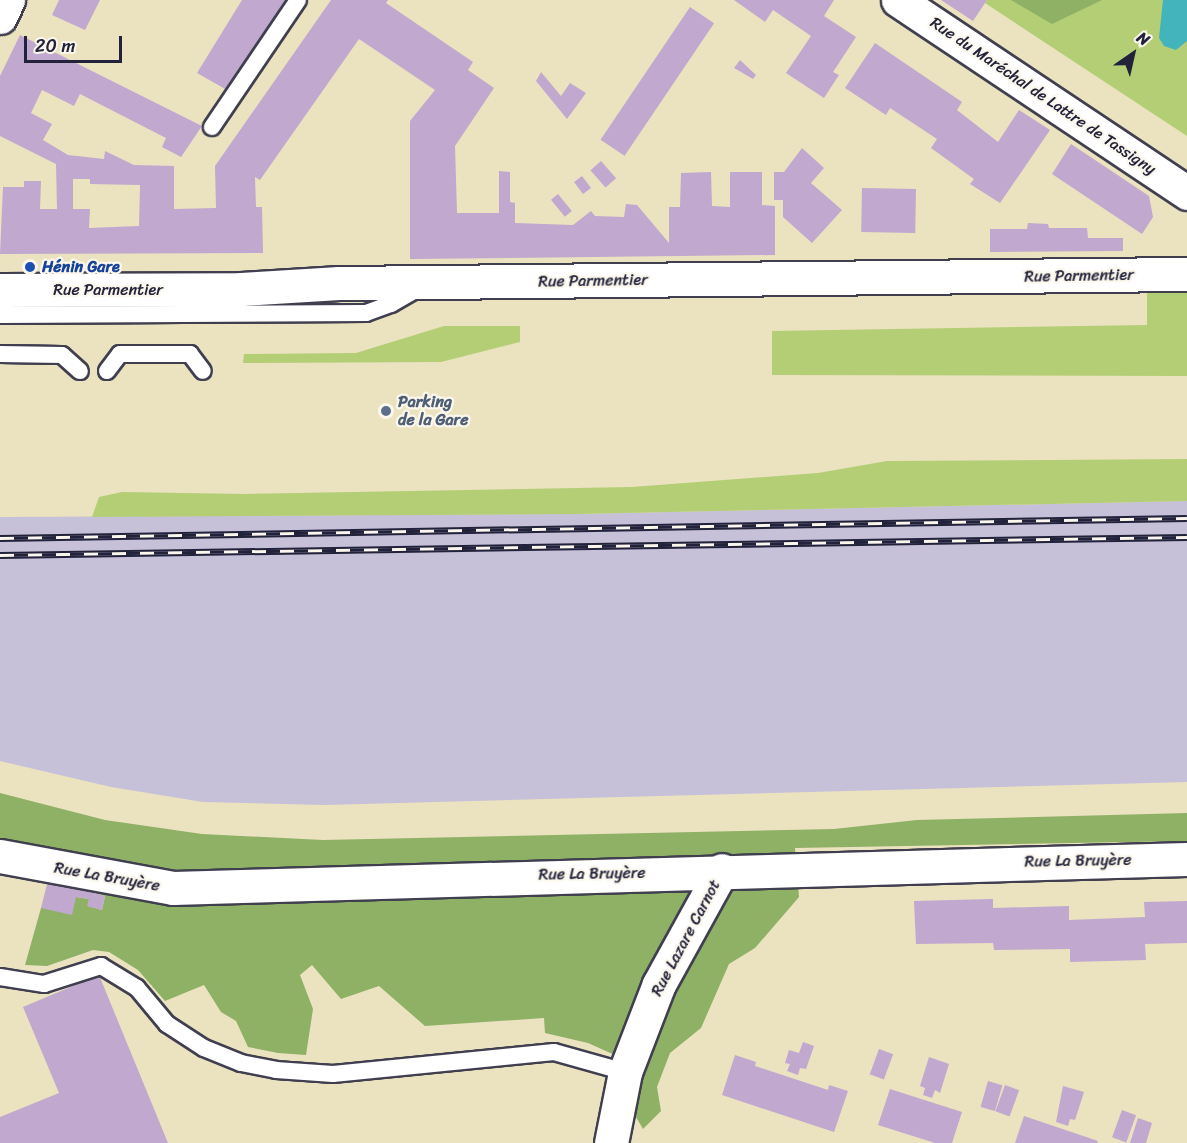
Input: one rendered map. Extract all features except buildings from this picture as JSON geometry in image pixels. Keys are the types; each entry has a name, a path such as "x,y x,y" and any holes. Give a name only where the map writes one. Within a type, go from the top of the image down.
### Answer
{"street":[{"path":"0,16 8,0"},
{"name":"Rue du Maréchal de Lattre de Tassigny","path":"898,0 1187,193"},
{"name":"Rue Parmentier","path":"0,290 241,289 328,283 1187,274"},
{"name":"Rue La Bruyère","path":"0,856 173,888 722,870 1187,859"},
{"name":"Rue Lazare Carnot","path":"611,1143 625,1072 659,984 722,870"}],"lane":[{"path":"212,127 298,0"},
{"path":"0,315 366,313 391,304 428,283"},
{"path":"0,354 62,355 80,370"},
{"path":"107,371 120,354 190,354 203,371"},
{"path":"0,977 44,984 101,966 137,988 166,1024 204,1048 241,1064 276,1070 333,1074 554,1052 625,1072"}],"shaded area":[{"path":"1187,501 1187,782 325,805 203,802 111,787 0,761 0,517 578,514"}],"green space":[{"path":"987,0 1187,0 1187,136 985,3"},
{"path":"1011,0 1102,0 1052,24"},
{"path":"1147,292 1187,292 1187,376 772,375 772,331 1147,325"},
{"path":"444,326 520,326 520,342 441,362 243,363 244,354 356,353"},
{"path":"1187,459 1187,501 578,514 92,517 99,497 122,492 245,494 632,487 818,473 887,461"},
{"path":"0,793 105,820 202,834 323,840 834,829 917,820 1187,813 1187,841 795,848 799,897 755,948 729,964 701,1028 670,1053 657,1087 661,1111 643,1129 629,1105 637,1065 588,1043 545,1033 544,1018 425,1026 379,986 341,999 312,965 300,975 313,1009 306,1055 278,1053 248,1047 236,1021 221,1012 204,985 165,1001 138,970 109,952 93,950 47,966 25,965 41,908 76,897 89,899 88,906 102,910 105,896 48,880 0,846"}],"water":[{"path":"1163,0 1187,0 1187,41 1176,50 1164,46 1159,38"}],"railway":[{"path":"0,538 1187,518"},
{"path":"0,555 1187,537"}],"place":[{"name":"Hénin Gare","path":"30,267"},
{"name":"Parking de la Gare","path":"386,411"}]}
